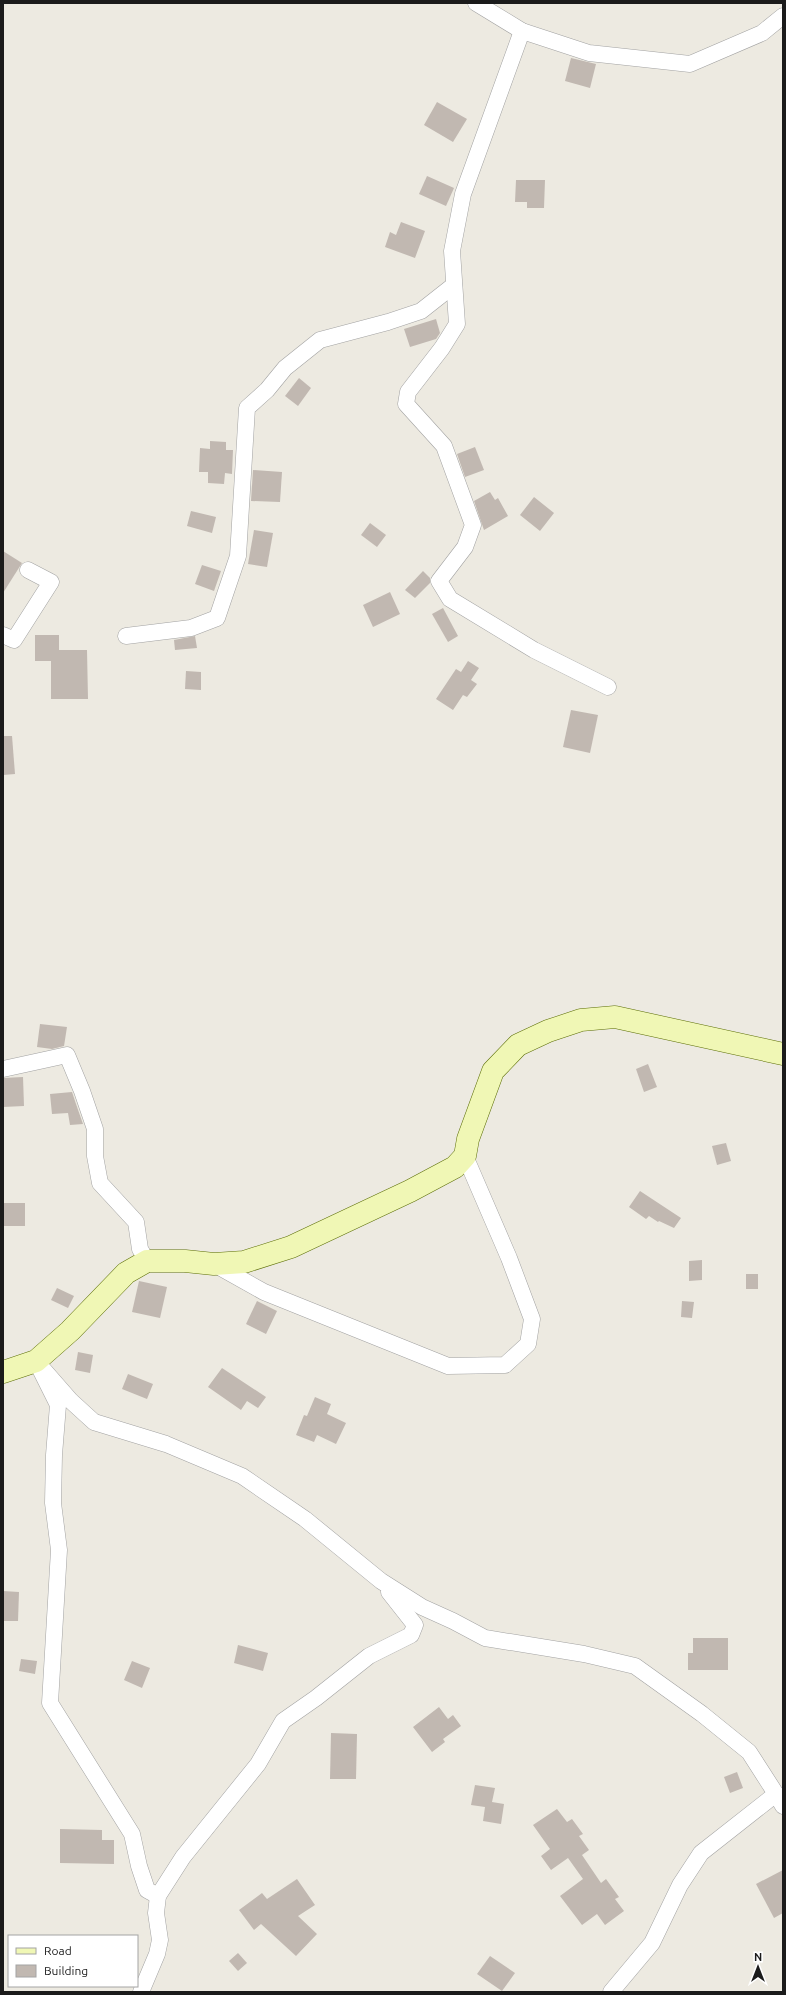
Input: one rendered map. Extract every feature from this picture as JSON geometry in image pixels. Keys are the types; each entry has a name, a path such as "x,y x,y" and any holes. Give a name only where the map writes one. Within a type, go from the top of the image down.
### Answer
{"street":[{"path":"476,3 522,31 589,53 690,64 762,33 783,16"},
{"path":"522,31 463,194 452,251 457,324 442,348 408,392 406,404 444,446 473,525 465,547 439,582 450,599 534,650 608,688"},
{"path":"126,636 191,628 217,618 238,556 247,408 267,390 285,368 320,340 388,322 421,311 454,285"},
{"path":"3,635 14,640 51,582 28,570"},
{"path":"3,1372 36,1361 70,1330 126,1273 147,1261 185,1261 214,1264 244,1262 291,1247 410,1191 455,1167 465,1156 468,1139 493,1071 518,1045 548,1031 580,1020 615,1017 783,1054"},
{"path":"3,1069 67,1055 82,1091 95,1129 95,1156 100,1183 136,1222 140,1249 147,1261"},
{"path":"214,1264 264,1292 448,1366 505,1365 528,1344 532,1320 509,1258 465,1156"},
{"path":"36,1361 71,1401 94,1422 166,1444 242,1476 305,1519 381,1581 422,1607 485,1638 584,1654 635,1666 702,1714 749,1752 779,1800 701,1853 680,1885 652,1943 611,1992"},
{"path":"36,1361 58,1405 54,1455 53,1503 59,1550 50,1703 132,1834 147,1890 158,1896"},
{"path":"141,1992 157,1954 160,1940 156,1913 158,1896 183,1856 258,1764 283,1721 316,1698 370,1656 411,1635 415,1625 381,1581"}],"building":[{"path":"571,58 596,64 590,88 565,81"},
{"path":"437,102 467,119 453,142 424,125"},
{"path":"427,176 454,188 446,206 419,194"},
{"path":"516,180 545,180 544,208 527,208 527,202 515,202"},
{"path":"401,222 425,231 415,258 385,247 390,232 396,235"},
{"path":"436,319 440,333 436,339 410,347 404,329"},
{"path":"299,378 311,388 298,406 285,396"},
{"path":"210,441 226,442 226,450 233,450 232,474 225,473 224,484 208,483 208,472 199,472 200,448 210,449"},
{"path":"475,447 484,470 465,477 457,454"},
{"path":"253,470 282,472 280,502 251,501"},
{"path":"490,492 495,500 498,498 508,516 484,530 474,501"},
{"path":"534,497 554,513 540,531 520,515"},
{"path":"191,511 216,517 212,533 187,526"},
{"path":"370,523 386,535 377,547 361,535"},
{"path":"254,530 273,533 267,567 248,564"},
{"path":"3,551 22,563 3,593"},
{"path":"202,565 221,571 214,591 195,584"},
{"path":"423,571 430,578 430,583 415,598 405,590"},
{"path":"390,592 400,614 373,627 363,605"},
{"path":"443,608 458,636 448,642 432,614"},
{"path":"35,635 59,635 59,650 87,650 88,699 51,699 51,661 35,661"},
{"path":"195,636 197,648 175,650 174,640"},
{"path":"468,661 479,668 471,680 477,684 467,697 463,695 453,710 436,699 456,669 461,672"},
{"path":"186,671 201,672 201,690 185,689"},
{"path":"571,710 598,715 590,753 563,747"},
{"path":"3,736 12,736 15,774 3,775"},
{"path":"40,1024 67,1027 64,1046 52,1049 37,1047"},
{"path":"648,1064 657,1087 644,1092 636,1069"},
{"path":"23,1077 24,1106 3,1107 3,1078"},
{"path":"72,1092 83,1124 70,1125 68,1113 52,1114 50,1094"},
{"path":"726,1143 731,1161 717,1165 712,1146"},
{"path":"640,1191 681,1218 674,1228 659,1221 658,1222 649,1216 646,1219 629,1207"},
{"path":"3,1203 25,1203 25,1226 3,1226"},
{"path":"702,1260 702,1280 689,1281 689,1261"},
{"path":"746,1274 758,1274 758,1289 746,1289"},
{"path":"139,1281 167,1287 160,1318 132,1312"},
{"path":"57,1288 74,1296 68,1308 51,1300"},
{"path":"257,1301 277,1311 266,1334 246,1324"},
{"path":"682,1301 694,1302 692,1318 681,1317"},
{"path":"78,1352 93,1355 90,1373 75,1370"},
{"path":"222,1368 266,1397 258,1408 247,1401 241,1410 208,1387"},
{"path":"128,1374 153,1384 147,1399 122,1389"},
{"path":"315,1397 331,1404 327,1414 346,1423 336,1444 317,1435 314,1442 296,1435 304,1415 307,1416"},
{"path":"3,1591 19,1592 18,1621 3,1621"},
{"path":"693,1638 728,1638 728,1670 688,1670 688,1653 693,1653"},
{"path":"238,1645 268,1653 263,1671 234,1663"},
{"path":"21,1659 37,1661 35,1674 19,1671"},
{"path":"132,1661 150,1668 142,1688 124,1680"},
{"path":"439,1707 448,1719 453,1715 461,1726 443,1739 445,1742 432,1752 413,1727"},
{"path":"331,1733 357,1734 356,1779 330,1779"},
{"path":"737,1772 743,1788 730,1793 724,1777"},
{"path":"475,1785 495,1788 492,1802 504,1804 501,1824 483,1821 485,1807 471,1805"},
{"path":"557,1809 567,1822 572,1819 583,1834 579,1836 589,1850 582,1855 601,1883 606,1879 619,1897 615,1899 624,1911 605,1925 597,1914 582,1925 560,1896 583,1879 568,1858 551,1870 541,1856 550,1849 533,1825"},
{"path":"60,1829 102,1830 102,1840 114,1840 114,1864 60,1863"},
{"path":"783,1870 783,1913 774,1918 756,1884"},
{"path":"297,1879 315,1905 298,1916 317,1934 296,1956 261,1924 254,1930 239,1910 262,1893 267,1899"},
{"path":"238,1953 247,1963 238,1971 229,1961"},
{"path":"490,1956 515,1973 502,1991 477,1974"}]}
